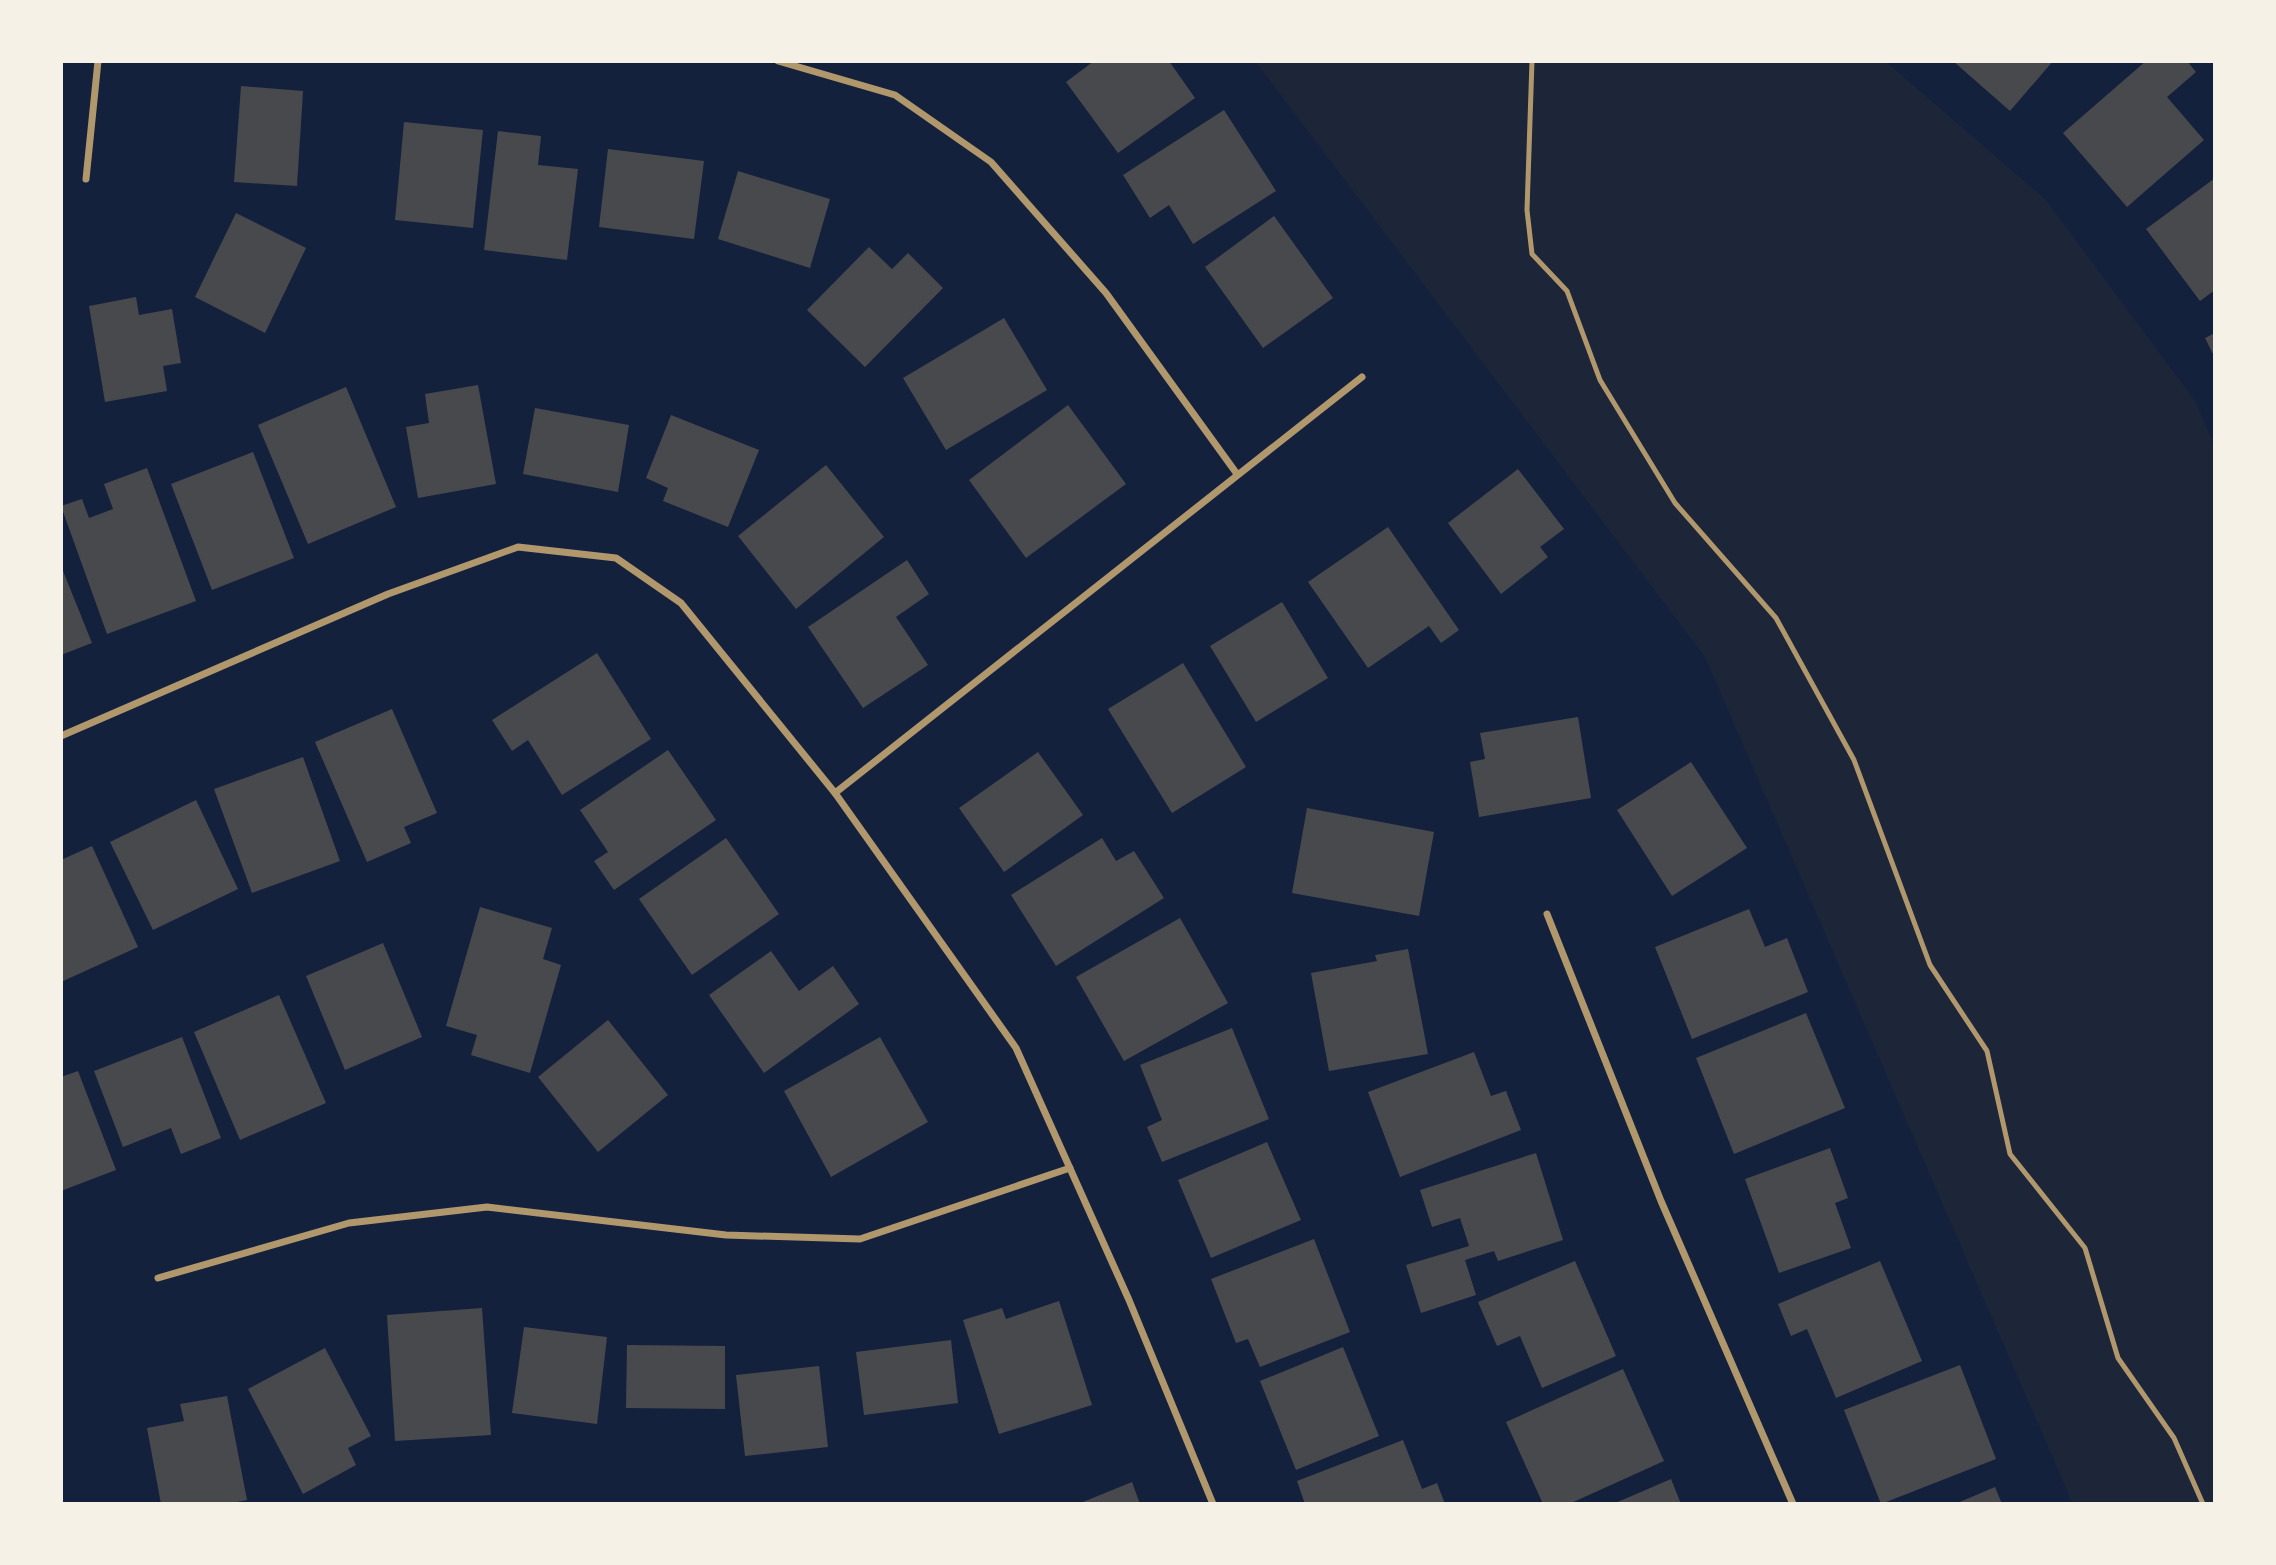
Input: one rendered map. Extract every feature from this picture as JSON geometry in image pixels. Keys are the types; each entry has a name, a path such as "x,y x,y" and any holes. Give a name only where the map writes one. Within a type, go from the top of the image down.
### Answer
{"street":[{"path":"86,179 99,61"},
{"path":"778,61 895,95 992,162 1106,293 1237,474"},
{"path":"835,793 1362,377"},
{"path":"61,736 388,594 518,547 616,558 681,603 835,793 1016,1048 1129,1300 1213,1504"},
{"path":"1547,914 1661,1201 1793,1504"},
{"path":"158,1278 349,1223 487,1207 726,1235 860,1238 1070,1168"}],"lane":[{"path":"1532,61 1527,210 1532,254 1567,291 1600,380 1675,503 1776,618 1854,760 1930,965 1987,1051 2010,1154 2085,1248 2118,1358 2174,1438 2203,1504"}],"shaded area":[{"path":"1255,61 1885,61 2045,199 2195,401 2215,447 2215,1504 2073,1504 1705,657"}],"building":[{"path":"1094,61 1169,61 1195,98 1118,153 1066,82"},
{"path":"1953,61 2053,61 2010,111"},
{"path":"2146,61 2187,61 2196,72 2167,97 2204,140 2127,207 2063,133"},
{"path":"241,86 303,91 297,186 234,182"},
{"path":"1224,110 1276,191 1193,244 1169,205 1150,218 1123,175"},
{"path":"404,122 483,130 473,228 395,220"},
{"path":"498,131 541,136 538,165 578,169 567,260 484,250"},
{"path":"608,149 704,161 694,239 599,227"},
{"path":"738,171 830,199 810,268 718,239"},
{"path":"2215,178 2215,290 2200,301 2146,229"},
{"path":"236,213 306,248 265,333 195,297"},
{"path":"1274,216 1333,298 1263,348 1205,267"},
{"path":"869,247 892,269 908,253 943,288 865,367 807,310"},
{"path":"136,297 139,315 172,309 181,363 163,366 167,391 105,402 89,306"},
{"path":"1004,318 1047,390 946,450 903,378"},
{"path":"2215,333 2215,358 2205,338"},
{"path":"478,385 496,484 418,498 406,427 429,423 425,394"},
{"path":"346,387 396,507 308,544 258,425"},
{"path":"1068,405 1126,484 1026,558 969,480"},
{"path":"535,408 629,425 618,492 523,474"},
{"path":"671,415 759,450 728,527 663,501 668,488 646,478"},
{"path":"253,452 294,558 212,590 171,484"},
{"path":"826,465 884,537 796,609 738,536"},
{"path":"147,468 196,601 107,634 61,506 82,499 89,518 113,509 104,484"},
{"path":"1518,469 1564,529 1540,547 1548,557 1501,594 1448,523"},
{"path":"1388,527 1459,630 1441,643 1429,626 1368,668 1308,582"},
{"path":"907,560 929,594 896,617 928,665 863,708 808,627"},
{"path":"61,566 92,643 61,655"},
{"path":"1282,602 1328,678 1256,722 1210,646"},
{"path":"597,653 651,739 562,795 528,740 512,751 492,720"},
{"path":"1183,663 1246,767 1172,813 1108,709"},
{"path":"392,709 437,813 404,827 411,843 367,862 315,742"},
{"path":"1578,717 1591,798 1479,817 1470,762 1485,759 1480,733"},
{"path":"668,750 716,820 614,890 594,861 608,852 580,810"},
{"path":"1038,752 1083,815 1004,872 959,808"},
{"path":"303,757 340,861 252,893 214,789"},
{"path":"1691,762 1747,848 1672,896 1617,810"},
{"path":"196,800 238,889 153,930 110,842"},
{"path":"1307,808 1434,832 1419,916 1292,893"},
{"path":"726,838 779,914 692,975 639,899"},
{"path":"1102,838 1116,861 1134,851 1164,898 1056,966 1011,895"},
{"path":"92,846 138,947 61,982 61,860"},
{"path":"480,907 552,928 543,959 561,965 530,1073 471,1055 477,1035 446,1026"},
{"path":"1749,909 1765,947 1787,938 1808,992 1692,1039 1655,947"},
{"path":"1180,918 1228,1003 1124,1061 1076,977"},
{"path":"383,943 422,1037 345,1070 306,976"},
{"path":"1408,949 1428,1054 1329,1071 1311,973 1377,961 1375,955"},
{"path":"771,951 799,991 833,966 859,1004 764,1073 709,995"},
{"path":"279,995 326,1103 240,1140 194,1032"},
{"path":"1806,1013 1845,1108 1734,1154 1696,1058"},
{"path":"608,1020 668,1095 598,1152 538,1077"},
{"path":"1232,1028 1269,1119 1162,1162 1147,1127 1162,1120 1140,1065"},
{"path":"182,1037 221,1138 181,1154 171,1128 123,1147 94,1071"},
{"path":"880,1037 928,1122 831,1177 784,1091"},
{"path":"1474,1052 1491,1096 1506,1091 1521,1130 1400,1177 1368,1092"},
{"path":"78,1071 116,1170 61,1191 61,1077"},
{"path":"1267,1142 1301,1220 1211,1258 1178,1180"},
{"path":"1830,1148 1848,1198 1835,1203 1851,1248 1779,1273 1745,1179"},
{"path":"1536,1153 1563,1240 1498,1261 1494,1251 1465,1260 1476,1295 1421,1313 1406,1265 1469,1246 1460,1218 1432,1227 1420,1190"},
{"path":"1314,1239 1350,1332 1260,1367 1248,1339 1236,1343 1211,1279"},
{"path":"1575,1261 1616,1356 1542,1388 1520,1336 1497,1346 1478,1302"},
{"path":"1880,1261 1922,1361 1836,1398 1807,1329 1791,1336 1778,1304"},
{"path":"1059,1301 1092,1405 999,1434 963,1320 1002,1308 1006,1319"},
{"path":"482,1308 491,1435 395,1441 387,1315"},
{"path":"524,1327 607,1337 597,1424 512,1413"},
{"path":"951,1340 958,1403 864,1415 856,1352"},
{"path":"627,1345 725,1346 725,1409 626,1408"},
{"path":"1343,1347 1379,1436 1296,1470 1260,1381"},
{"path":"325,1348 371,1436 348,1448 356,1465 303,1494 248,1389"},
{"path":"1960,1365 1996,1459 1881,1504 1844,1410"},
{"path":"819,1366 828,1447 745,1456 736,1375"},
{"path":"1623,1369 1664,1461 1569,1504 1543,1504 1506,1422"},
{"path":"227,1396 247,1500 227,1504 161,1504 147,1428 184,1421 180,1404"},
{"path":"1403,1440 1422,1489 1437,1483 1445,1504 1305,1504 1297,1481"},
{"path":"1671,1479 1681,1504 1613,1504"},
{"path":"1132,1482 1140,1504 1078,1504"},
{"path":"1995,1487 2002,1504 1955,1504"}]}
